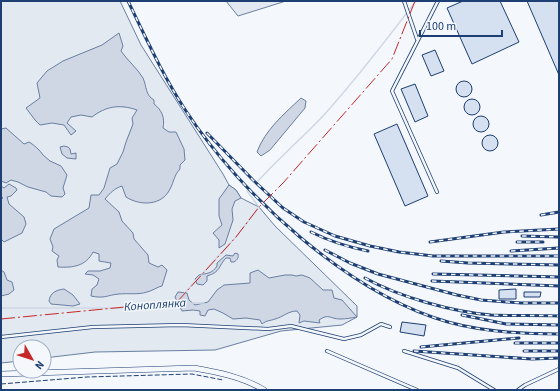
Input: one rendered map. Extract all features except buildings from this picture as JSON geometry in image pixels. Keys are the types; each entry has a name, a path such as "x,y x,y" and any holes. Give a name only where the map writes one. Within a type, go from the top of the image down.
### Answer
{"street":[{"path":"1,374 194,368 217,372 256,385 264,390"}],"lane":[{"path":"404,1 418,40"},
{"path":"437,192 392,91 438,1"},
{"path":"1,337 93,327 181,325 268,329 291,326 344,339 361,335 381,324 390,327"},
{"path":"327,351 418,390"},
{"path":"404,351 458,368 494,390"},
{"path":"518,390 524,385 559,370"}],"shaded area":[{"path":"1,1 120,1 141,45 229,185 236,190 241,198 259,207 275,226 357,306 357,317 342,325 281,331 215,350 95,352 52,357 52,339 12,339 12,362 1,363"},
{"path":"226,1 286,1 238,16"},
{"path":"119,33 123,46 121,51 143,78 149,96 154,100 154,104 162,114 164,121 163,128 169,132 176,132 184,149 185,160 180,165 180,169 171,186 162,199 150,203 138,202 126,197 122,186 113,191 105,199 119,212 122,221 133,233 134,239 148,255 149,263 158,267 162,265 167,270 162,286 144,293 96,297 91,296 92,289 97,285 99,279 93,275 85,274 88,271 100,271 110,268 111,263 99,261 99,254 93,252 83,263 69,267 58,267 57,260 59,256 52,251 53,247 50,239 54,229 89,208 91,195 99,195 104,188 110,168 117,164 123,152 133,124 132,118 137,110 125,107 113,107 103,110 92,117 81,115 71,117 67,123 76,131 71,135 64,125 52,123 40,125 26,108 40,98 37,83 47,71 63,61 102,45"},
{"path":"301,98 306,101 305,108 270,150 261,156 257,152 260,144 270,129"},
{"path":"6,128 24,144 29,142 50,161 61,166 67,175 63,188 65,194 62,197 51,196 46,192 11,180 6,183 1,181 1,129"},
{"path":"64,146 70,149 71,154 76,153 76,159 67,158 62,154 60,147"},
{"path":"9,184 17,190 11,196 7,197 9,204 24,217 26,224 22,233 4,242 1,239 1,199 3,198 1,196 1,186 4,188"},
{"path":"229,185 236,190 241,198 235,201 232,209 233,220 225,244 219,248 219,240 213,233 222,225 219,216 219,199"},
{"path":"235,253 238,254 238,258 234,262 231,262 230,258 226,258 215,273 207,276 207,281 203,285 197,284 195,279 199,275 211,272 217,266 217,263 226,255 233,256"},
{"path":"1,270 4,272 7,280 12,282 14,290 9,294 1,296"},
{"path":"258,270 269,278 285,275 302,275 310,278 323,290 332,290 334,298 342,300 357,317 337,319 325,317 319,320 320,323 304,321 299,323 300,315 297,311 262,324 260,320 246,318 233,319 214,309 208,310 205,316 200,315 200,311 182,311 175,297 178,292 187,293 189,300 195,305 208,302 217,290 224,285 250,283 250,273"},
{"path":"64,289 73,295 80,304 73,306 51,304 49,301 52,294 58,290"}],"waterway":[{"path":"258,181 323,116 371,60 416,1"},
{"path":"202,274 236,237 259,207 247,191"},
{"path":"184,294 196,280"},
{"name":"Коноплянка","path":"1,308 119,308 178,302"},
{"name":"Коноплянка","path":"192,303 204,303"}],"railway":[{"path":"128,1 170,84 186,111 209,143 236,175 300,238 336,265 373,289 411,308 448,322 503,332 559,334"},
{"path":"207,133 283,208 304,222 335,236 370,246 399,252 433,256 559,256"},
{"path":"541,215 559,212"},
{"path":"430,242 504,232 559,229"},
{"path":"311,232 353,248 368,251"},
{"path":"522,236 559,237"},
{"path":"517,242 543,242"},
{"path":"511,251 559,248"},
{"path":"325,250 350,263 378,274 457,295 481,300 521,303 559,303"},
{"path":"441,261 559,265"},
{"path":"433,274 559,277"},
{"path":"365,278 410,297 460,311 491,315 559,316"},
{"path":"432,281 559,286"},
{"path":"462,315 506,324 559,325"},
{"path":"421,347 519,338"},
{"path":"515,343 559,343"},
{"path":"414,351 532,359 559,358"},
{"path":"524,351 559,351"}],"fence":[{"path":"1,384 87,377 192,374 223,380"}],"power":[{"path":"1,319 177,302 236,237 259,207 283,183 392,59 415,1"}]}
